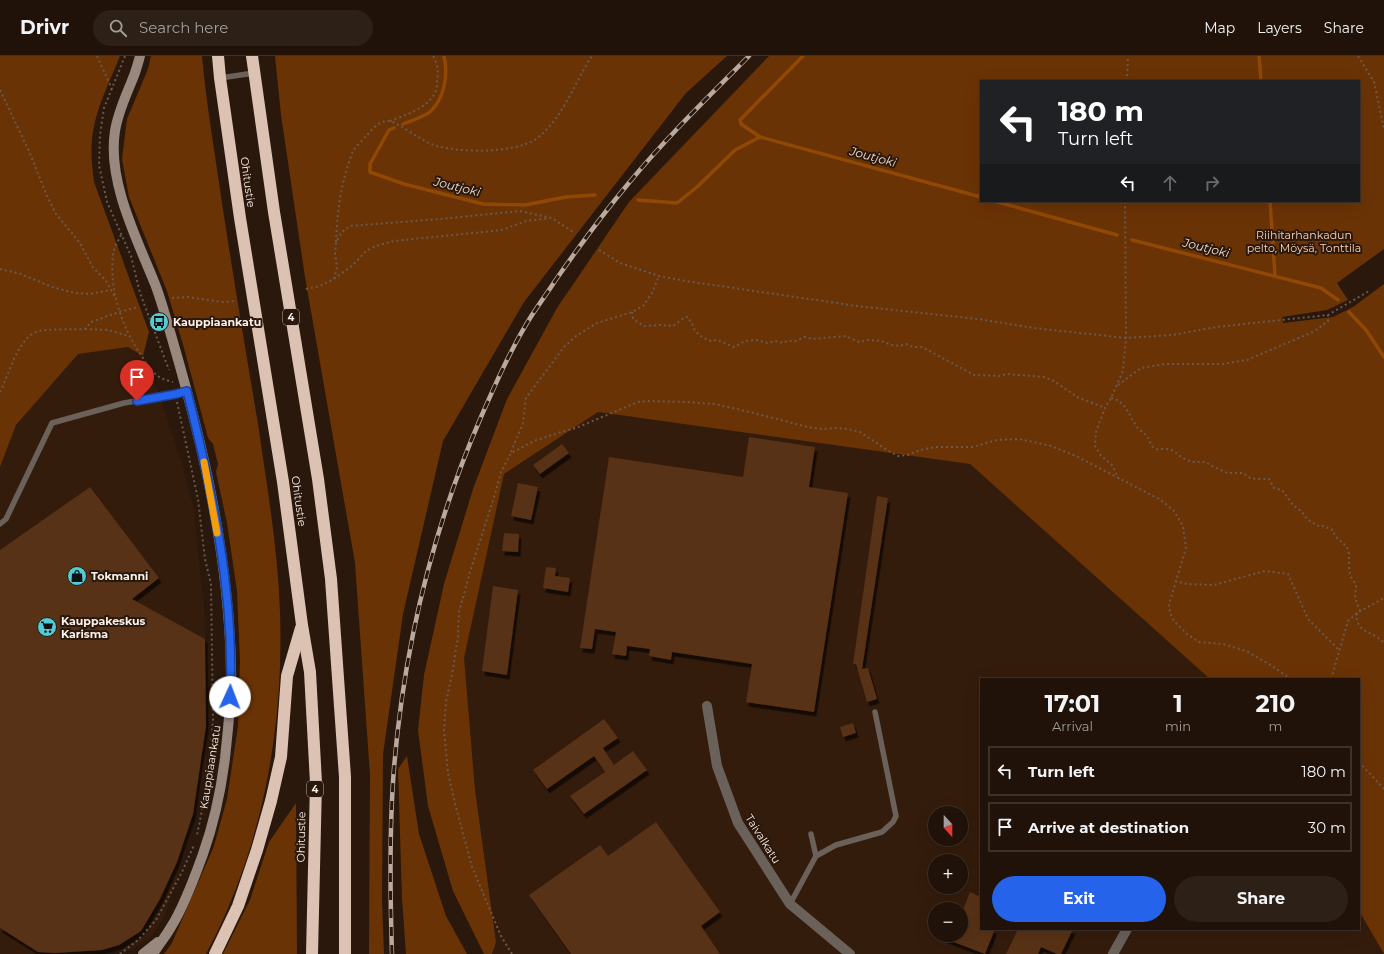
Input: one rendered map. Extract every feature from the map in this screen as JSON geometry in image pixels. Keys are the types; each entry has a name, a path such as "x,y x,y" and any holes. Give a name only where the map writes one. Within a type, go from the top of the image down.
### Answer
{"highway":[{"name":"Ohitustie","path":"218,56 240,218 287,511 302,625 310,672 316,783 312,954"},
{"name":"Ohitustie","path":"252,56 274,212 318,478 331,579 345,777 345,954"},
{"path":"215,954 238,906 257,850 271,801 281,757 287,676 302,625"}],"street":[{"name":"Kauppiaankatu","path":"140,56 134,77 119,111 114,134 114,167 122,198 136,239 162,305 200,441 222,560 231,670 229,724 217,808 204,851 191,886 172,926 153,954"},
{"name":"Taivalkatu","path":"708,706 717,766 738,823 790,904 850,954"},
{"path":"1113,954 1126,930"},
{"name":"Kauppiaankatu","path":"143,954 162,940"}],"lane":[{"path":"220,78 254,73"},
{"path":"0,524 6,519 52,423 124,403 187,391"},
{"path":"790,904 816,856 836,845 882,832 893,822 896,816 875,712"},
{"path":"811,834 816,856"}],"path":[{"path":"97,56 112,89"},
{"path":"120,954 138,940 156,920 182,872 196,840 207,786 213,721 211,584 205,559 198,499 173,382 140,293 131,256 107,202 99,165 100,135 104,108 125,56"},
{"path":"334,279 337,267 335,254 339,201 353,151 380,122 390,121 413,112 427,102 435,92 438,75 433,56"},
{"path":"390,121 428,143 450,150 475,151 501,149 524,144 536,139 554,121 592,56"},
{"path":"1127,80 1128,56"},
{"path":"1358,56 1374,82 1384,129"},
{"path":"0,90 30,151 47,196 56,214 80,242 92,266 106,281 115,297"},
{"path":"1119,479 1112,465 1101,456 1095,446 1096,432 1105,408 1123,372 1126,338 1125,202"},
{"path":"336,242 342,232 350,226 440,220 520,211 552,218 573,232"},
{"path":"306,289 320,286 334,279 353,265 366,252 376,246 394,241 502,230 526,221 552,218"},
{"path":"121,235 113,252 115,297 119,312 129,336 152,371 161,378 173,382"},
{"path":"599,250 620,263 659,276 857,306 971,318 1034,328 1126,338 1172,335 1216,327 1328,315 1369,291"},
{"path":"0,270 21,274 75,293 90,294 111,290"},
{"path":"512,954 501,936 472,867 448,773 444,731 446,702 453,670 459,612 470,572 496,494 501,472 511,453 523,423 526,398 564,347 576,336 597,323 632,312 643,306 652,293 659,276"},
{"path":"172,298 186,297 222,302 234,301"},
{"path":"85,329 91,322 138,307"},
{"path":"632,312 633,319 644,326 673,326 685,317 688,317 695,331 702,337 711,341 717,340 734,347 746,341 756,340 768,343 775,341 783,343 795,341 805,337 812,339 846,336 859,342 868,340 881,341 899,346 906,344 913,347 922,348 974,375 999,376 1006,374 1044,377 1054,381 1077,398 1105,408"},
{"path":"1117,386 1141,368 1165,364 1222,364 1246,360 1315,331 1328,321 1328,315"},
{"path":"0,392 18,351 27,338 36,332 85,329 108,330 129,336"},
{"path":"1111,398 1116,399 1123,404 1128,410 1137,428 1147,435 1154,448 1173,451 1184,459 1193,462 1206,462 1227,473 1243,473 1250,478 1258,480 1269,478 1274,488 1282,490 1293,505 1302,512 1307,519 1320,527 1324,526 1333,530 1349,553 1349,569 1351,577 1356,585 1355,598 1358,612 1356,620 1360,628 1379,637 1384,643"},
{"path":"511,453 534,441 576,428 638,402 687,402 721,406 808,427 822,429 848,429 860,432 898,456 908,456 920,450 936,447 973,447 997,440 1019,439 1051,446 1078,457 1161,500 1174,511 1183,526 1186,548 1169,604 1170,613 1174,621 1199,642 1223,644 1246,651 1290,678"},
{"path":"1175,581 1187,584 1214,585 1264,571 1288,574 1308,619 1339,650"},
{"path":"1331,678 1348,621 1358,612 1384,598"},
{"path":"1360,763 1384,789"}],"shaded area":[{"path":"128,347 143,356 153,377 183,467 193,505 205,616 207,723 206,765 190,839 164,918 150,938 130,950 92,954 0,954 0,467 16,425 78,354"},
{"path":"598,412 970,464 1209,678 980,678 980,930 1360,930 1360,913 1383,954 492,954 496,942 475,790 460,642 504,474"}],"green space":[{"path":"0,56 120,56 104,94 95,122 92,145 94,182 149,332 143,356 128,347 78,354 16,425 0,467"},
{"path":"151,56 202,56 220,190 258,424 275,541 279,588 280,656 278,700 266,788 242,873 206,954 164,954 172,943 214,846 227,799 238,726 240,661 237,591 227,523 216,472 218,464 213,444 208,438 167,291 129,197 122,159 127,119 148,69"},
{"path":"275,56 727,56 686,93 524,302 443,441 403,614 383,754 382,901 384,954 369,954 370,775 355,563 305,277 281,115"},
{"name":"Riihitarhankadun pelto, Möysä, Tonttila","path":"769,56 1384,56 1384,249 1337,283 1348,300 1327,310 1282,317 1283,323 1333,317 1353,307 1384,284 1384,954 1360,913 1360,678 1209,678 970,464 598,412 504,474 464,658 475,790 496,942 492,954 484,954 453,891 428,806 418,730 424,675 444,584 473,489 507,399 557,308 629,202"},
{"path":"407,756 419,834 446,916 467,954 406,954 402,898 398,769"},
{"path":"296,803 297,954 223,954 250,900 269,842"}],"building":[{"path":"749,437 815,447 809,487 848,493 814,712 746,702 752,664 672,652 671,660 649,656 650,649 627,646 626,656 612,654 616,632 595,629 592,649 580,648 609,457 743,477"},
{"path":"562,444 569,453 540,474 533,465"},
{"path":"518,483 538,487 531,520 511,516"},
{"path":"90,487 159,578 132,599 205,639 206,726 193,814 177,862 160,899 141,931 119,945 102,950 55,953 38,952 0,928 0,550"},
{"path":"877,496 888,498 862,669 868,668 877,699 867,702 856,664 853,664"},
{"path":"504,533 519,534 518,552 502,551"},
{"path":"546,567 556,568 555,576 570,578 568,592 543,588"},
{"path":"493,586 518,590 507,675 482,671"},
{"path":"604,719 618,738 603,748 614,765 633,751 647,770 584,814 570,796 605,772 594,756 547,789 533,770"},
{"path":"853,723 856,733 843,737 840,727"},
{"path":"656,822 720,912 701,926 720,954 571,954 529,895 600,845 608,856"},
{"path":"970,892 980,897 980,930 995,930 985,954 954,942 968,942 968,902 966,902"},
{"path":"1018,930 1073,930 1061,954 1057,954 1041,947 1038,954 1006,954"}],"waterway":[{"path":"403,124 430,112 440,98 443,92 446,70 444,56"},
{"name":"Joutjoki","path":"803,56 740,120 741,124 760,137 980,197"},
{"name":"Joutjoki","path":"1259,56 1261,80"},
{"name":"Joutjoki","path":"394,128 389,130 370,164 370,172 404,184 483,204 525,205 566,197 595,195"},
{"name":"Joutjoki","path":"638,200 677,203 697,187 735,150 760,137"},
{"name":"Joutjoki","path":"998,202 1117,235"},
{"name":"Joutjoki","path":"1270,202 1275,276"},
{"name":"Joutjoki","path":"1132,240 1321,288 1338,300"},
{"name":"Joutjoki","path":"1349,312 1366,330 1384,357"}],"railway":[{"path":"392,954 390,861 392,791 405,678 423,589 435,545 464,459 502,369 530,317 600,220 642,167 749,56"}],"slow traffic":[{"path":"204,462 217,533"}],"place":[{"name":"Kauppiaankatu","path":"159,322"},
{"name":"Tokmanni","path":"77,576"},
{"name":"Kauppakeskus Karisma","path":"47,627"}],"route":[{"path":"137,401 187,391 200,441 222,560 226,593 231,670 230,697"}]}
